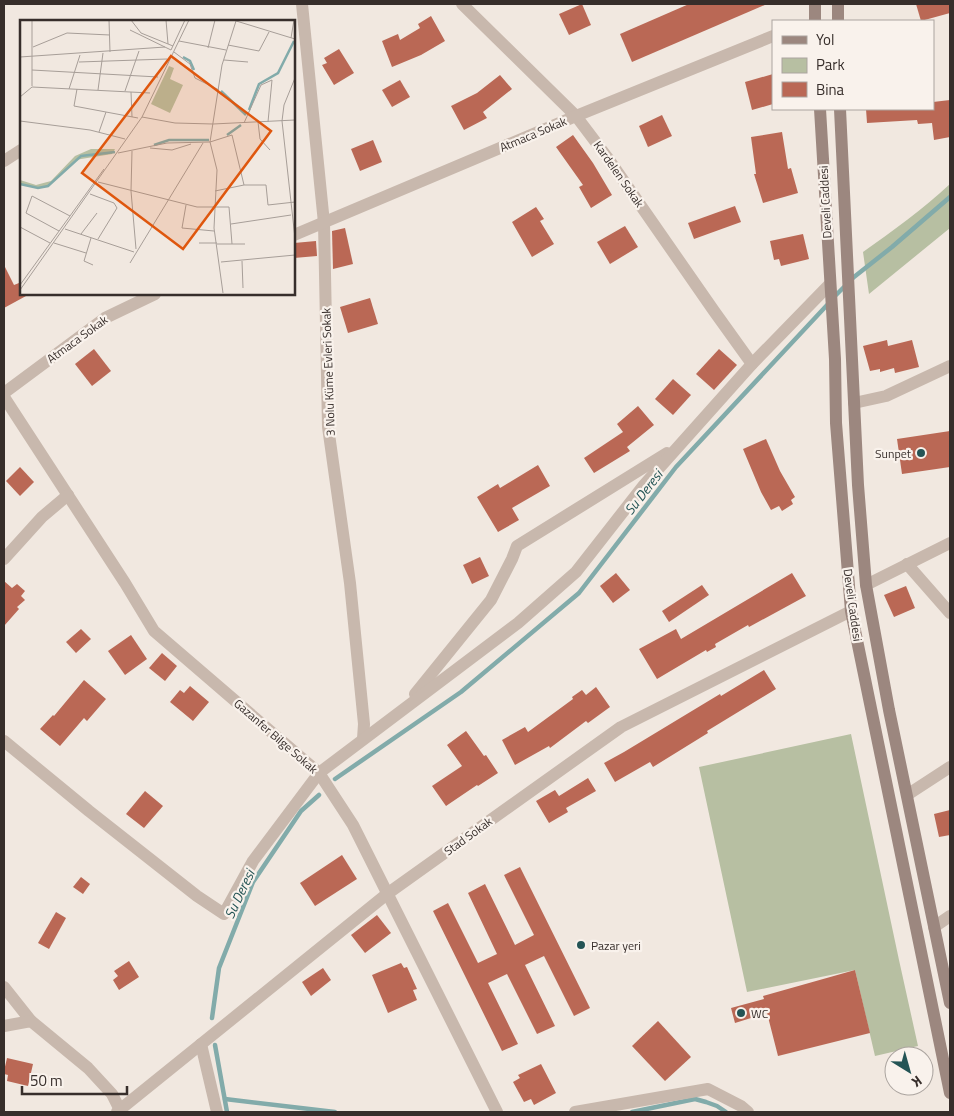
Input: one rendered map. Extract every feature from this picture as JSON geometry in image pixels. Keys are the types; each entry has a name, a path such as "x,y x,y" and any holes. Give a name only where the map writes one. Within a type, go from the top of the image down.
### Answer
{"main road":[{"path":"813,20 815,4"},
{"path":"838,4 838,20"},
{"name":"Develi Caddesi","path":"820,110 836,423 851,611 950,1094"},
{"name":"Develi Caddesi","path":"840,110 858,486 866,585 950,1003"}],"street":[{"name":"3 Nolu Küme Evleri Sokak","path":"302,4 324,223 328,427 350,583 364,724 363,739"},
{"name":"Kardelen Sokak","path":"462,4 576,116 607,157 752,364"},
{"name":"Atmaca Sokak","path":"295,235 576,116 772,36"},
{"path":"4,161 20,151"},
{"path":"4,741 190,890 224,914 253,861 319,773 518,623 576,572 644,485 752,364 830,289"},
{"name":"Atmaca Sokak","path":"4,395 105,318 153,295"},
{"path":"854,403 886,396 950,366"},
{"name":"Gazanfer Bilge Sokak","path":"4,395 154,631 319,773 352,825 497,1112"},
{"path":"402,710 491,600 517,546 680,445"},
{"path":"4,559 42,518 68,495"},
{"path":"866,585 950,543"},
{"path":"907,564 950,613"},
{"name":"Stad Sokak","path":"118,1111 387,894 621,727 851,611"},
{"path":"907,795 950,767"},
{"path":"934,927 950,916"},
{"path":"4,987 31,1021 88,1068 112,1094 118,1111"},
{"path":"4,1026 31,1021"},
{"path":"201,1044 218,1112"},
{"path":"575,1112 708,1089 741,1106 748,1112"}],"green space":[{"path":"950,184 950,228 869,294 863,252 908,220"},
{"path":"851,734 918,1046 884,1046 884,1054 875,1056 855,970 747,992 699,767"}],"building":[{"path":"582,4 591,25 569,35 559,14"},
{"path":"689,4 767,4 632,62 620,34"},
{"path":"916,4 950,4 950,13 921,20"},
{"path":"431,16 445,41 421,55 392,67 382,41 398,34 400,40 420,28 418,24"},
{"path":"339,49 354,73 334,85 322,65 327,63 324,58"},
{"path":"772,74 772,104 752,110 745,82"},
{"path":"500,75 512,89 483,112 487,118 464,130 451,106 477,93"},
{"path":"400,80 410,97 392,107 382,90"},
{"path":"950,100 950,137 934,140 932,123 918,124 917,120 867,123 866,110 934,110 934,102"},
{"path":"662,115 672,136 648,147 639,126"},
{"path":"782,132 788,169 791,168 798,193 763,203 754,174 756,174 751,137"},
{"path":"573,135 593,163 612,195 591,208 579,187 583,185 556,147"},
{"path":"373,140 382,162 360,171 351,149"},
{"path":"735,206 741,222 694,239 688,223"},
{"path":"536,207 544,219 540,221 554,244 532,257 512,222"},
{"path":"625,226 638,247 610,264 597,242"},
{"path":"345,228 353,264 333,269 332,231"},
{"path":"803,234 809,259 781,266 779,259 774,260 770,241"},
{"path":"316,241 317,256 295,258 295,243"},
{"path":"4,265 14,285 19,283 20,284 20,295 26,296 4,308"},
{"path":"370,298 378,324 348,333 340,307"},
{"path":"887,340 888,346 912,340 919,367 895,373 894,368 880,372 880,369 870,371 863,346"},
{"path":"94,349 111,371 92,386 75,364"},
{"path":"719,349 737,365 714,390 696,374"},
{"path":"673,379 691,395 673,415 655,399"},
{"path":"638,406 654,425 627,447 630,451 594,473 584,458 623,432 617,424"},
{"path":"950,431 950,467 902,474 897,439"},
{"path":"766,439 780,471 795,497 791,500 793,504 782,511 779,506 771,510 761,492 743,449"},
{"path":"538,465 550,486 512,508 519,520 498,532 477,497 498,484 500,488"},
{"path":"20,467 34,482 20,496 6,481"},
{"path":"480,557 489,576 472,584 463,565"},
{"path":"616,573 630,590 613,603 600,586"},
{"path":"792,573 806,596 749,627 748,625 715,644 716,647 707,652 706,650 657,679 639,649 676,629 681,639"},
{"path":"4,581 12,588 17,584 25,591 21,596 25,600 17,607 19,609 4,626"},
{"path":"702,585 709,595 669,622 662,611"},
{"path":"906,586 915,608 894,617 884,595"},
{"path":"81,629 91,639 76,653 66,642"},
{"path":"131,635 147,659 125,675 108,651"},
{"path":"162,653 177,666 165,681 149,668"},
{"path":"764,670 776,689 653,767 650,762 615,782 604,763"},
{"path":"84,680 106,699 87,721 84,718 60,746 40,729 54,716"},
{"path":"190,686 209,702 193,721 170,702 180,690 184,693"},
{"path":"596,687 610,707 588,723 586,721 550,748 549,746 515,765 502,740 525,727 528,732 573,699 572,697 582,690 586,695"},
{"path":"466,731 498,773 446,806 432,786 462,766 447,745"},
{"path":"588,778 596,791 566,808 568,812 549,823 536,801 555,790 559,796"},
{"path":"145,791 163,806 144,828 126,814"},
{"path":"950,810 950,835 939,837 934,814"},
{"path":"342,855 357,879 315,906 300,883"},
{"path":"520,867 590,1008 574,1016 544,956 525,965 555,1026 537,1034 507,974 488,983 518,1044 502,1051 433,911 448,903 478,963 497,954 468,893 485,884 515,945 534,935 504,875"},
{"path":"81,877 90,884 83,894 73,887"},
{"path":"56,912 66,918 49,949 38,943"},
{"path":"377,915 391,933 365,953 351,935"},
{"path":"129,961 139,977 119,990 113,980 118,976 114,971"},
{"path":"401,963 404,968 407,967 417,989 413,990 417,1000 388,1013 372,975"},
{"path":"323,968 331,980 311,996 302,982"},
{"path":"855,970 870,1033 778,1056 767,1013 735,1023 731,1008 764,999 763,996"},
{"path":"658,1021 691,1057 665,1081 632,1046"},
{"path":"7,1058 33,1064 28,1086 7,1081 8,1075 4,1074 4,1071"},
{"path":"541,1064 556,1093 534,1105 531,1099 524,1102 513,1082 520,1078 518,1075"}],"waterway":[{"name":"Su Deresi","path":"834,297 854,277 950,197"},
{"name":"Su Deresi","path":"335,779 461,692 579,593 676,467 829,303"},
{"name":"Su Deresi","path":"212,1018 219,968 253,882 301,811 319,795"},
{"name":"Su Deresi","path":"215,1045 227,1112"},
{"path":"225,1099 335,1112"},
{"path":"632,1112 695,1099 717,1106 726,1112"}],"place":[{"name":"Sunpet","path":"921,453"},
{"name":"Pazar yeri","path":"581,945"},
{"name":"WC","path":"741,1013"}]}
